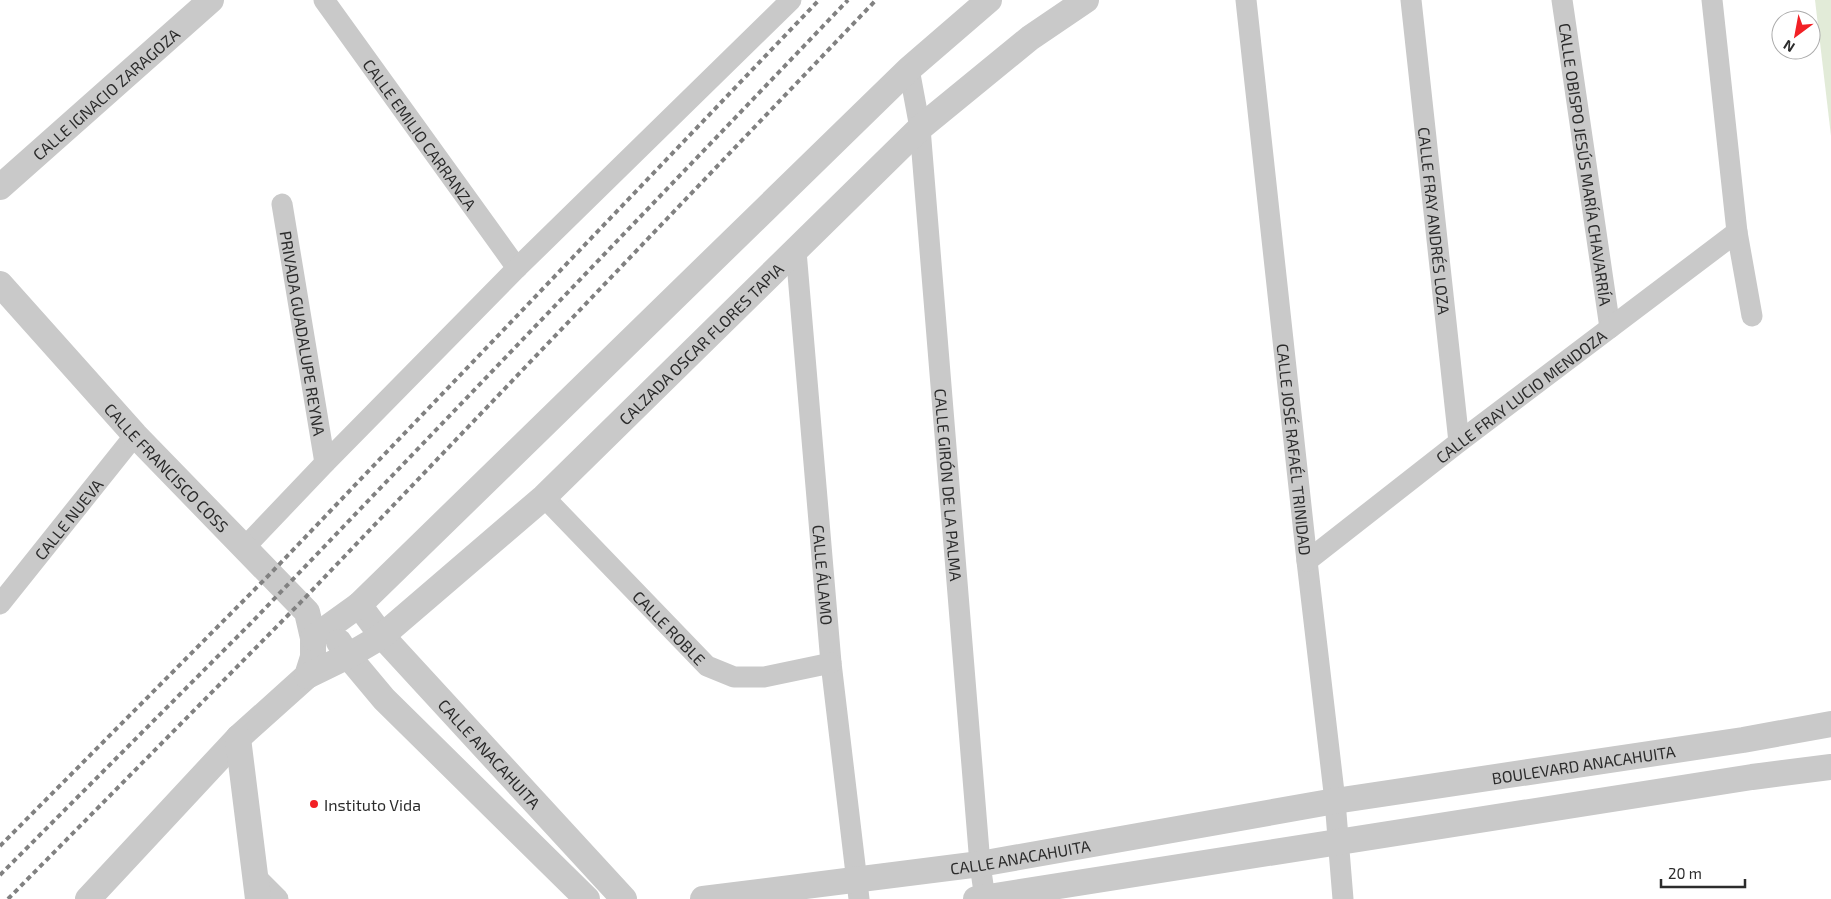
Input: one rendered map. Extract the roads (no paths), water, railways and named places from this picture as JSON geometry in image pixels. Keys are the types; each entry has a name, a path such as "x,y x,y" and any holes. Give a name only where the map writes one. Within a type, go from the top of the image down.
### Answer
{"street":[{"name":"CALLE IGNACIO ZARAGOZA","path":"0,187 211,0"},
{"name":"CALLE EMILIO CARRANZA","path":"324,0 517,268"},
{"path":"88,899 238,738 316,649 359,605 909,69 989,0"},
{"name":"CALZADA OSCAR FLORES TAPIA","path":"316,649 348,656 382,636 544,497 920,128 1030,38 1086,0"},
{"name":"CALLE JOSÉ RAFAÉL TRINIDAD","path":"1246,0 1335,801 1342,899"},
{"name":"CALLE FRAY ANDRÉS LOZA","path":"1411,0 1459,442"},
{"name":"CALLE OBISPO JESÚS MARÍA CHAVARRÍA","path":"1562,0 1610,328"},
{"path":"1712,0 1736,232 1752,316"},
{"path":"244,548 517,268 779,5"},
{"name":"CALLE GIRÓN DE LA PALMA","path":"909,69 920,128 982,899"},
{"name":"PRIVADA GUADALUPE REYNA","path":"282,204 325,463"},
{"name":"CALLE FRAY LUCIO MENDOZA","path":"1307,561 1459,442 1736,232"},
{"name":"CALLE ÁLAMO","path":"796,251 831,663 858,889"},
{"name":"CALLE FRANCISCO COSS","path":"0,284 135,435 307,612 316,649"},
{"name":"CALLE NUEVA","path":"0,604 135,435"},
{"name":"CALLE ROBLE","path":"544,497 707,666 734,677 764,677 831,663"},
{"name":"CALLE ANACAHUITA","path":"359,605 382,636 624,899"},
{"name":"CALLE ANACAHUITA","path":"316,649 348,656 384,699 587,899"},
{"name":"BOULEVARD ANACAHUITA","path":"1335,801 1743,740 1831,724"},
{"path":"238,738 257,888 278,899"},
{"path":"1743,740 1752,777"},
{"path":"982,899 1831,766"},
{"name":"CALLE ANACAHUITA","path":"703,899 858,889 980,864 1335,801"}],"railway":[{"path":"0,846 270,574 819,0"},
{"path":"0,875 251,623 848,0"},
{"path":"8,899 299,604 876,0"}],"place":[{"name":"Instituto Vida","path":"314,804"}]}
